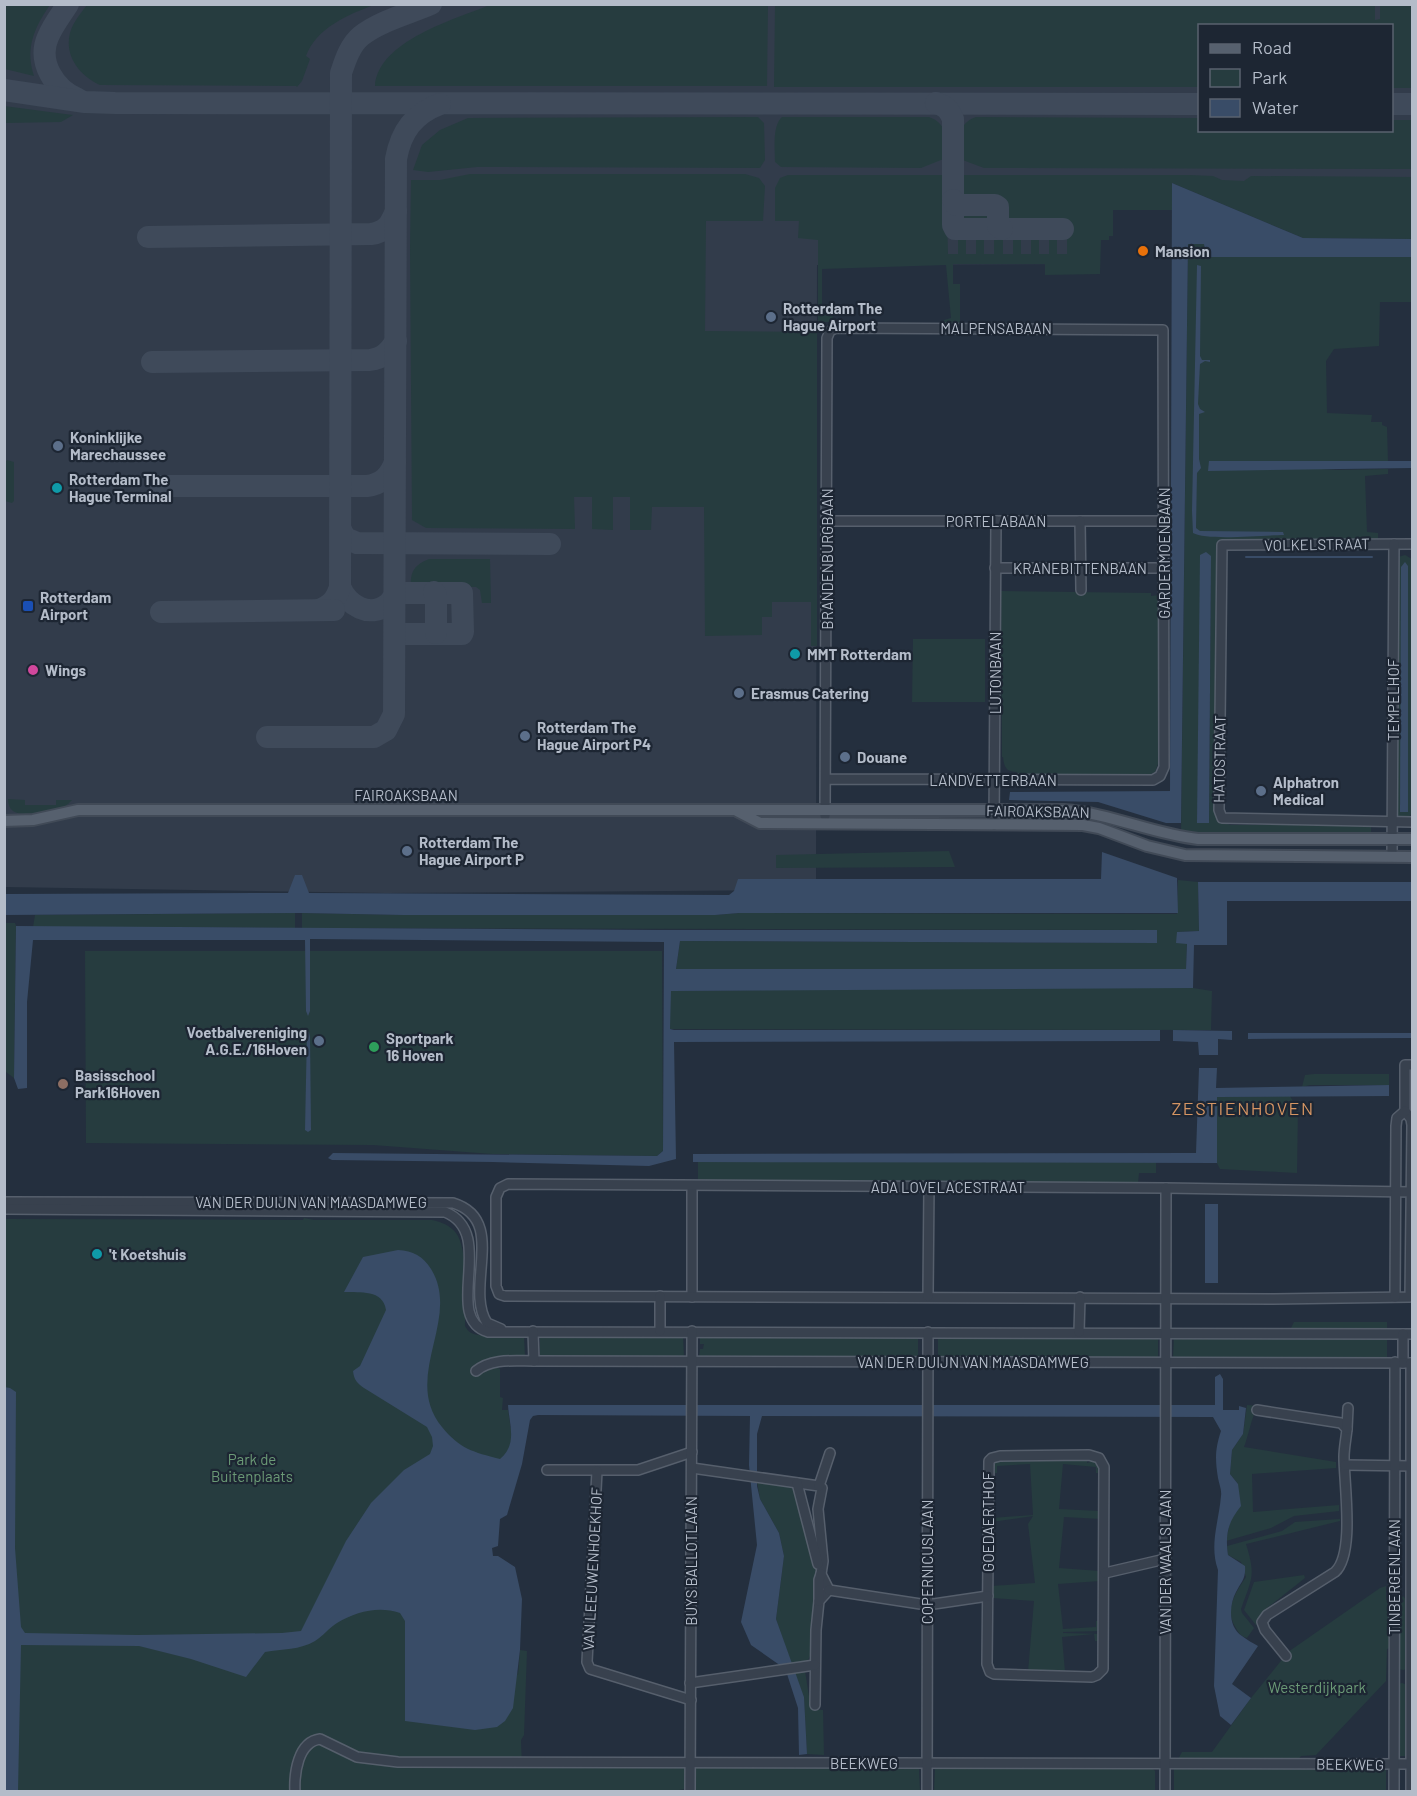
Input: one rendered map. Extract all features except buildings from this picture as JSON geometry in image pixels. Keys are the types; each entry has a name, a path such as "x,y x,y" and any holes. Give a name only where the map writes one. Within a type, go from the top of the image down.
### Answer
{"main road":[{"name":"FAIROAKSBAAN","path":"4,821 33,820 78,810 1084,811 1169,834 1198,839 1413,839"},
{"name":"FAIROAKSBAAN","path":"734,810 760,823 1083,825 1099,828 1147,846 1185,855 1413,857"}],"street":[{"name":"MALPENSABAAN","path":"830,331 836,328 1163,330"},
{"name":"GARDERMOENBAAN","path":"1160,776 1164,767 1163,330"},
{"name":"BRANDENBURGBAAN","path":"826,824 827,338 830,331"},
{"name":"PORTELABAAN","path":"827,521 1164,521"},
{"name":"LUTONBAAN","path":"994,825 996,521"},
{"path":"1080,521 1081,590"},
{"name":"TEMPELHOF","path":"1392,857 1394,543"},
{"name":"VOLKELSTRAAT","path":"1222,545 1413,544"},
{"name":"HATOSTRAAT","path":"1222,545 1219,810 1222,818 1413,822"},
{"name":"KRANEBITTENBAAN","path":"995,568 1164,568"},
{"name":"LANDVETTERBAAN","path":"826,779 1153,780 1160,776"},
{"path":"660,1331 660,1296 1410,1297 1412,1125 1405,1111 1409,1065"},
{"path":"1395,1297 1396,1126 1397,1118 1405,1111"},
{"name":"ADA LOVELACESTRAAT","path":"660,1296 505,1296 499,1294 496,1286 496,1197 500,1188 508,1184 1166,1188 1411,1192"},
{"path":"692,1186 692,1297"},
{"path":"928,1296 929,1186"},
{"name":"VAN DER WAALSLAAN","path":"1165,1789 1166,1188"},
{"name":"VAN DER DUIJN VAN MAASDAMWEG","path":"4,1202 453,1203 470,1211 481,1228 483,1315 487,1323 495,1328 515,1331"},
{"name":"VAN DER DUIJN VAN MAASDAMWEG","path":"4,1209 445,1212 459,1220 467,1232 471,1320 478,1328 488,1332 1408,1334"},
{"name":"VAN DER DUIJN VAN MAASDAMWEG","path":"1079,1332 1080,1298"},
{"path":"533,1331 534,1361"},
{"name":"BUYS BALLOTLAAN","path":"690,1788 692,1331"},
{"name":"COPERNICUSLAAN","path":"927,1788 928,1332"},
{"name":"TINBERGENLAAN","path":"1394,1789 1394,1466 1408,1334"},
{"name":"VAN DER DUIJN VAN MAASDAMWEG","path":"476,1371 495,1362 534,1361 1405,1363"},
{"name":"TINBERGENLAAN","path":"1405,1363 1412,1466 1411,1789"},
{"path":"1286,1656 1265,1630 1262,1622 1267,1615 1335,1572 1341,1566 1344,1556 1347,1522 1345,1465 1348,1408"},
{"path":"1257,1410 1341,1423 1347,1429"},
{"name":"VAN LEEUWENHOEKHOF","path":"547,1470 638,1470 692,1452"},
{"path":"815,1533 822,1491 819,1486 830,1453"},
{"name":"GOEDAERTHOF","path":"1089,1455 1099,1458 1104,1467 1105,1573 1104,1664 1100,1673 1092,1677 999,1676 990,1672 987,1664 988,1596 989,1461 996,1456 1089,1455"},
{"path":"1345,1465 1412,1466"},
{"path":"692,1468 819,1486"},
{"name":"VAN LEEUWENHOEKHOF","path":"597,1471 587,1662 590,1669 690,1700"},
{"path":"797,1483 823,1561 808,1666 816,1677 815,1704"},
{"path":"804,1509 818,1509"},
{"path":"1105,1573 1164,1559"},
{"path":"821,1572 829,1590"},
{"path":"829,1590 927,1605 988,1596"},
{"path":"819,1601 829,1590"},
{"path":"690,1683 808,1666"},
{"path":"1395,1676 1410,1677"},
{"name":"BEEKWEG","path":"294,1788 300,1755 310,1743 320,1739 348,1754 383,1761 1411,1764"}],"shaded area":[{"name":"Rotterdam The Hague Airport","path":"5,5 1412,5 1412,228 1183,181 1098,180 1098,264 817,265 816,890 386,893 5,887"}],"green space":[{"path":"5,4 50,5 39,22 31,47 31,66 34,76 5,69"},
{"path":"87,5 374,5 334,23 317,37 306,56 310,59 302,81 297,87 100,85 80,71 69,50 71,29"},
{"path":"490,5 768,5 767,86 375,86 379,70 389,56 403,44 439,25"},
{"path":"775,5 1375,5 1375,20 1380,19 1380,5 1412,5 1412,88 1393,88 1393,24 1198,24 1198,87 774,87"},
{"path":"4,106 73,115 61,122 5,123"},
{"path":"758,117 764,123 765,160 760,168 477,167 428,172 413,170 422,145 440,130 468,118"},
{"path":"782,117 929,117 940,124 943,129 946,139 946,158 921,168 781,167 775,162 775,132"},
{"path":"976,117 1198,118 1198,132 1393,132 1393,120 1412,120 1412,169 984,168 960,159 960,134 970,120"},
{"path":"470,174 745,174 759,178 765,186 763,221 706,221 705,331 817,332 817,646 811,646 811,602 772,602 772,617 762,617 762,635 705,636 704,507 652,507 651,530 630,530 630,497 613,497 613,530 592,529 592,497 574,497 575,529 426,528 412,520 411,180 440,180"},
{"path":"788,175 946,175 948,254 958,254 958,234 966,234 966,254 976,254 976,234 984,234 984,254 994,254 994,234 1003,234 1003,254 1013,254 1013,234 1021,234 1021,254 1031,254 1031,234 1039,234 1039,254 1049,254 1049,234 1057,234 1057,254 1067,254 1067,234 1072,234 1072,225 1006,225 1003,222 1003,205 999,201 964,200 960,197 960,175 1190,175 1244,181 1251,176 1412,177 1412,239 1303,238 1172,183 1172,210 1113,210 1113,236 1109,236 1109,240 1101,240 1100,274 1045,275 1045,264 953,264 953,284 960,284 960,323 943,323 944,320 951,318 946,265 822,269 822,315 833,316 832,322 818,322 818,240 798,238 799,221 775,221 775,188 780,178"},
{"path":"964,210 991,210 993,212 992,223 962,224 960,214"},
{"path":"1188,244 1204,244 1206,257 1412,257 1412,302 1380,302 1379,346 1334,349 1326,361 1327,413 1372,415 1371,422 1382,422 1382,425 1387,427 1388,461 1209,462 1337,470 1388,469 1388,474 1365,476 1367,532 1378,533 1378,540 1219,541 1215,811 1219,820 1230,825 1371,825 1371,836 1204,836 1181,833","holes":["1211,556 1209,822 1197,823"]},
{"path":"7,460 14,462 14,501 12,503 5,501 5,463"},
{"path":"1405,555 1412,559 1412,813 1409,817 1400,818 1396,814 1398,557"},
{"path":"429,559 490,559 491,603 482,603 480,590 476,587 411,587 414,570"},
{"path":"1001,591 1159,595 1160,759 1155,772 1149,775 1018,774 1006,768 1002,757"},
{"path":"913,639 985,639 985,702 912,702"},
{"path":"8,799 25,800 25,805 56,805 56,800 72,800 60,809 35,816 35,813 21,814 13,811"},
{"path":"949,851 955,867 776,868 776,855"},
{"path":"1178,880 1198,882 1199,931 1177,932 1187,944 1186,969 676,969 680,941 1156,943 1156,930 302,928 302,913 403,915 1177,914"},
{"path":"295,913 295,928 33,927 35,915"},
{"path":"4,923 15,923 16,926 14,1078 6,1072"},
{"name":"Sportpark 16 Hoven","path":"85,951 662,951 663,1151 657,1156 492,1154 373,1145 86,1143"},
{"path":"1193,988 1212,991 1211,1030 670,1029 670,991"},
{"path":"1389,1074 1389,1085 1310,1085 1302,1087 1305,1075"},
{"path":"1290,1096 1298,1110 1297,1173 1220,1169 1217,1163 1217,1097"},
{"path":"698,1162 1156,1162 1156,1173 1139,1173 1138,1183 698,1182"},
{"name":"Park de Buitenplaats","path":"304,1218 314,1220 432,1220 445,1224 456,1233 463,1252 466,1328 478,1335 524,1336 525,1357 498,1357 500,1397 503,1398 502,1410 508,1410 512,1436 489,1550 518,1675 520,1650 527,1651 524,1735 521,1740 522,1767 687,1767 685,1789 668,1792 5,1791 4,1219 303,1220"},
{"path":"1294,1322 1387,1322 1387,1329 1291,1328"},
{"path":"540,1336 683,1336 684,1358 540,1358"},
{"path":"700,1336 918,1337 918,1358 699,1358 700,1349 703,1349 704,1344 700,1344"},
{"path":"938,1336 1158,1336 1158,1358 938,1359"},
{"path":"1174,1336 1387,1338 1387,1358 1173,1358"},
{"path":"1247,1405 1258,1406 1244,1447 1336,1462 1336,1468 1252,1474 1253,1512 1339,1505 1339,1511 1294,1516 1271,1528 1226,1541 1238,1484 1230,1474 1232,1450 1243,1434"},
{"path":"996,1460 1087,1460 1087,1463 1090,1460 1098,1460 1101,1473 1096,1473 1096,1467 1063,1464 1059,1509 1100,1511 1101,1519 1064,1517 1059,1568 1100,1571 1100,1581 1058,1584 1063,1629 1096,1627 1096,1621 1101,1620 1101,1631 1063,1632 1101,1634 1101,1641 1095,1641 1094,1634 1062,1637 1065,1672 1028,1672 1034,1601 992,1598 991,1586 1035,1583 1028,1524 1033,1516 991,1522 991,1518 1033,1515 1030,1464 997,1466 997,1473 991,1473 991,1464"},
{"path":"757,1481 791,1487 796,1492 816,1570 810,1656 807,1662 792,1666 776,1619 784,1556 779,1533 760,1499"},
{"path":"1340,1519 1340,1521 1246,1544 1252,1570 1241,1609 1254,1628 1247,1638 1240,1634 1233,1621 1231,1608 1235,1595 1246,1577 1241,1562 1228,1555 1227,1546 1282,1531 1295,1522"},
{"path":"1304,1575 1305,1578 1267,1608 1261,1622 1256,1625 1244,1610 1254,1582"},
{"name":"Westerdijkpark","path":"1386,1586 1386,1600 1397,1598 1402,1603 1403,1596 1408,1602 1407,1668 1398,1669 1397,1647 1387,1649 1386,1681 1316,1755 1301,1756 1292,1767 1386,1768 1386,1791 1174,1792 1174,1767 1182,1752 1212,1752 1288,1652"},
{"path":"805,1671 811,1709 823,1710 824,1755 807,1754 804,1697 794,1672"},
{"path":"1398,1684 1407,1685 1408,1756 1397,1756"},
{"path":"696,1767 919,1768 920,1791 711,1792 696,1790 694,1785"},
{"path":"935,1768 1153,1769 1155,1771 1155,1791 934,1792"}],"water":[{"path":"1172,183 1303,238 1412,239 1412,257 1206,257 1204,244 1188,244 1181,823 1166,823 1098,802 1009,800 1010,792 1170,791"},
{"path":"1197,265 1201,266 1200,356 1202,360 1210,360 1210,362 1205,361 1200,364 1198,404 1205,412 1199,414 1201,468 1197,473 1196,528 1200,531 1283,532 1284,535 1210,537 1193,533"},
{"path":"1209,461 1412,461 1412,468 1208,471"},
{"path":"1206,552 1211,556 1209,823 1197,823 1200,555"},
{"path":"1405,562 1408,566 1408,812 1400,812 1401,567"},
{"path":"1102,852 1177,878 1178,913 5,915 5,894 288,893 295,875 302,875 309,893 729,895 734,891 738,879 1101,879"},
{"path":"1198,882 1412,882 1412,901 1227,901 1227,945 1194,945 1193,988 671,991 670,1029 674,1030 1160,1030 1160,1041 674,1042 676,1159 649,1166 332,1160 328,1158 333,1153 657,1156 663,1151 664,942 310,939 310,1011 308,1016 306,1011 305,940 33,940 27,1002 27,1088 18,1089 14,1078 16,926 1157,930 1157,943 680,941 676,969 1186,969 1187,944 1176,943 1177,932 1199,931"},
{"path":"1173,1030 1232,1031 1232,1040 1218,1039 1218,1055 1199,1055 1198,1042 1173,1041"},
{"path":"307,1031 310,1037 311,1130 308,1132 305,1130"},
{"path":"1248,1033 1412,1033 1412,1038 1248,1039"},
{"path":"1199,1068 1217,1068 1216,1088 1389,1085 1389,1096 1217,1097 1217,1163 693,1162 693,1154 1196,1153"},
{"path":"1205,1204 1218,1204 1218,1283 1205,1283"},
{"path":"398,1250 413,1253 425,1261 439,1288 440,1308 427,1388 431,1408 442,1427 461,1445 475,1452 500,1459 506,1453 511,1440 508,1405 1215,1405 1215,1377 1220,1374 1223,1379 1223,1410 1239,1410 1239,1406 1246,1408 1243,1434 1232,1450 1230,1474 1238,1484 1241,1506 1230,1523 1227,1541 1228,1555 1245,1566 1244,1577 1232,1603 1232,1622 1237,1632 1258,1646 1232,1684 1251,1698 1231,1725 1220,1716 1214,1686 1218,1570 1214,1551 1221,1494 1216,1460 1221,1431 1213,1417 762,1416 757,1434 757,1486 760,1499 779,1533 784,1556 776,1619 804,1697 807,1754 799,1755 798,1708 787,1674 781,1666 751,1645 741,1622 757,1545 749,1465 750,1416 538,1415 533,1416 530,1420 522,1464 507,1515 500,1519 498,1546 492,1548 493,1556 498,1556 515,1567 522,1599 520,1650 513,1708 505,1721 497,1727 475,1730 405,1721 405,1621 400,1613 392,1611 376,1610 352,1615 309,1644 265,1652 246,1677 191,1659 139,1646 21,1645 18,1791 5,1791 4,1387 16,1392 15,1548 21,1627 25,1633 137,1635 301,1631 346,1541 371,1503 404,1470 430,1454 433,1446 427,1427 364,1388 356,1381 353,1374 353,1371 360,1366 386,1310 384,1303 376,1295 344,1292 363,1257"}],"waterway":[{"path":"1246,557 1372,557"}],"taxiway":[{"path":"68,4 48,37 45,56 50,74 56,82 62,89 78,99"},
{"path":"319,610 332,602 340,587 341,73 351,48 361,36 385,22 431,4"},
{"path":"4,90 85,102 115,103 1198,104"},
{"path":"936,103 947,109 953,119 953,225 955,229 1063,229"},
{"path":"267,737 374,737 386,730 394,714 396,159 401,140 410,125 423,113 440,104"},
{"path":"1393,104 1412,104"},
{"path":"953,200 956,205 995,205 998,207 998,226 1002,229"},
{"path":"148,237 371,234 387,227 396,211"},
{"path":"152,362 370,360 385,354 396,341"},
{"path":"161,486 367,486 385,478 395,462"},
{"path":"341,530 345,538 357,543 550,544"},
{"path":"340,587 348,599 367,610 381,608 388,604 397,593 462,593 462,634 399,634 395,636"},
{"path":"434,592 436,595 436,633"},
{"path":"161,612 334,610"}],"place":[{"name":"Mansion","path":"1143,251"},
{"name":"Rotterdam The Hague Airport","path":"771,317"},
{"name":"Koninklijke Marechaussee","path":"58,446"},
{"name":"Rotterdam The Hague Terminal","path":"57,488"},
{"name":"Rotterdam Airport","path":"28,606"},
{"name":"MMT Rotterdam","path":"795,654"},
{"name":"Wings","path":"33,670"},
{"name":"Erasmus Catering","path":"739,693"},
{"name":"Rotterdam The Hague Airport P4","path":"525,736"},
{"name":"Douane","path":"845,757"},
{"name":"Alphatron Medical","path":"1261,791"},
{"name":"Rotterdam The Hague Airport P","path":"407,851"},
{"name":"Voetbalvereniging A.G.E./16Hoven","path":"319,1041"},
{"name":"Sportpark 16 Hoven","path":"374,1047"},
{"name":"Basisschool Park16Hoven","path":"63,1084"},
{"name":"'t Koetshuis","path":"97,1254"}],"district":[{"name":"ZESTIENHOVEN","path":"1243,1108"}]}
